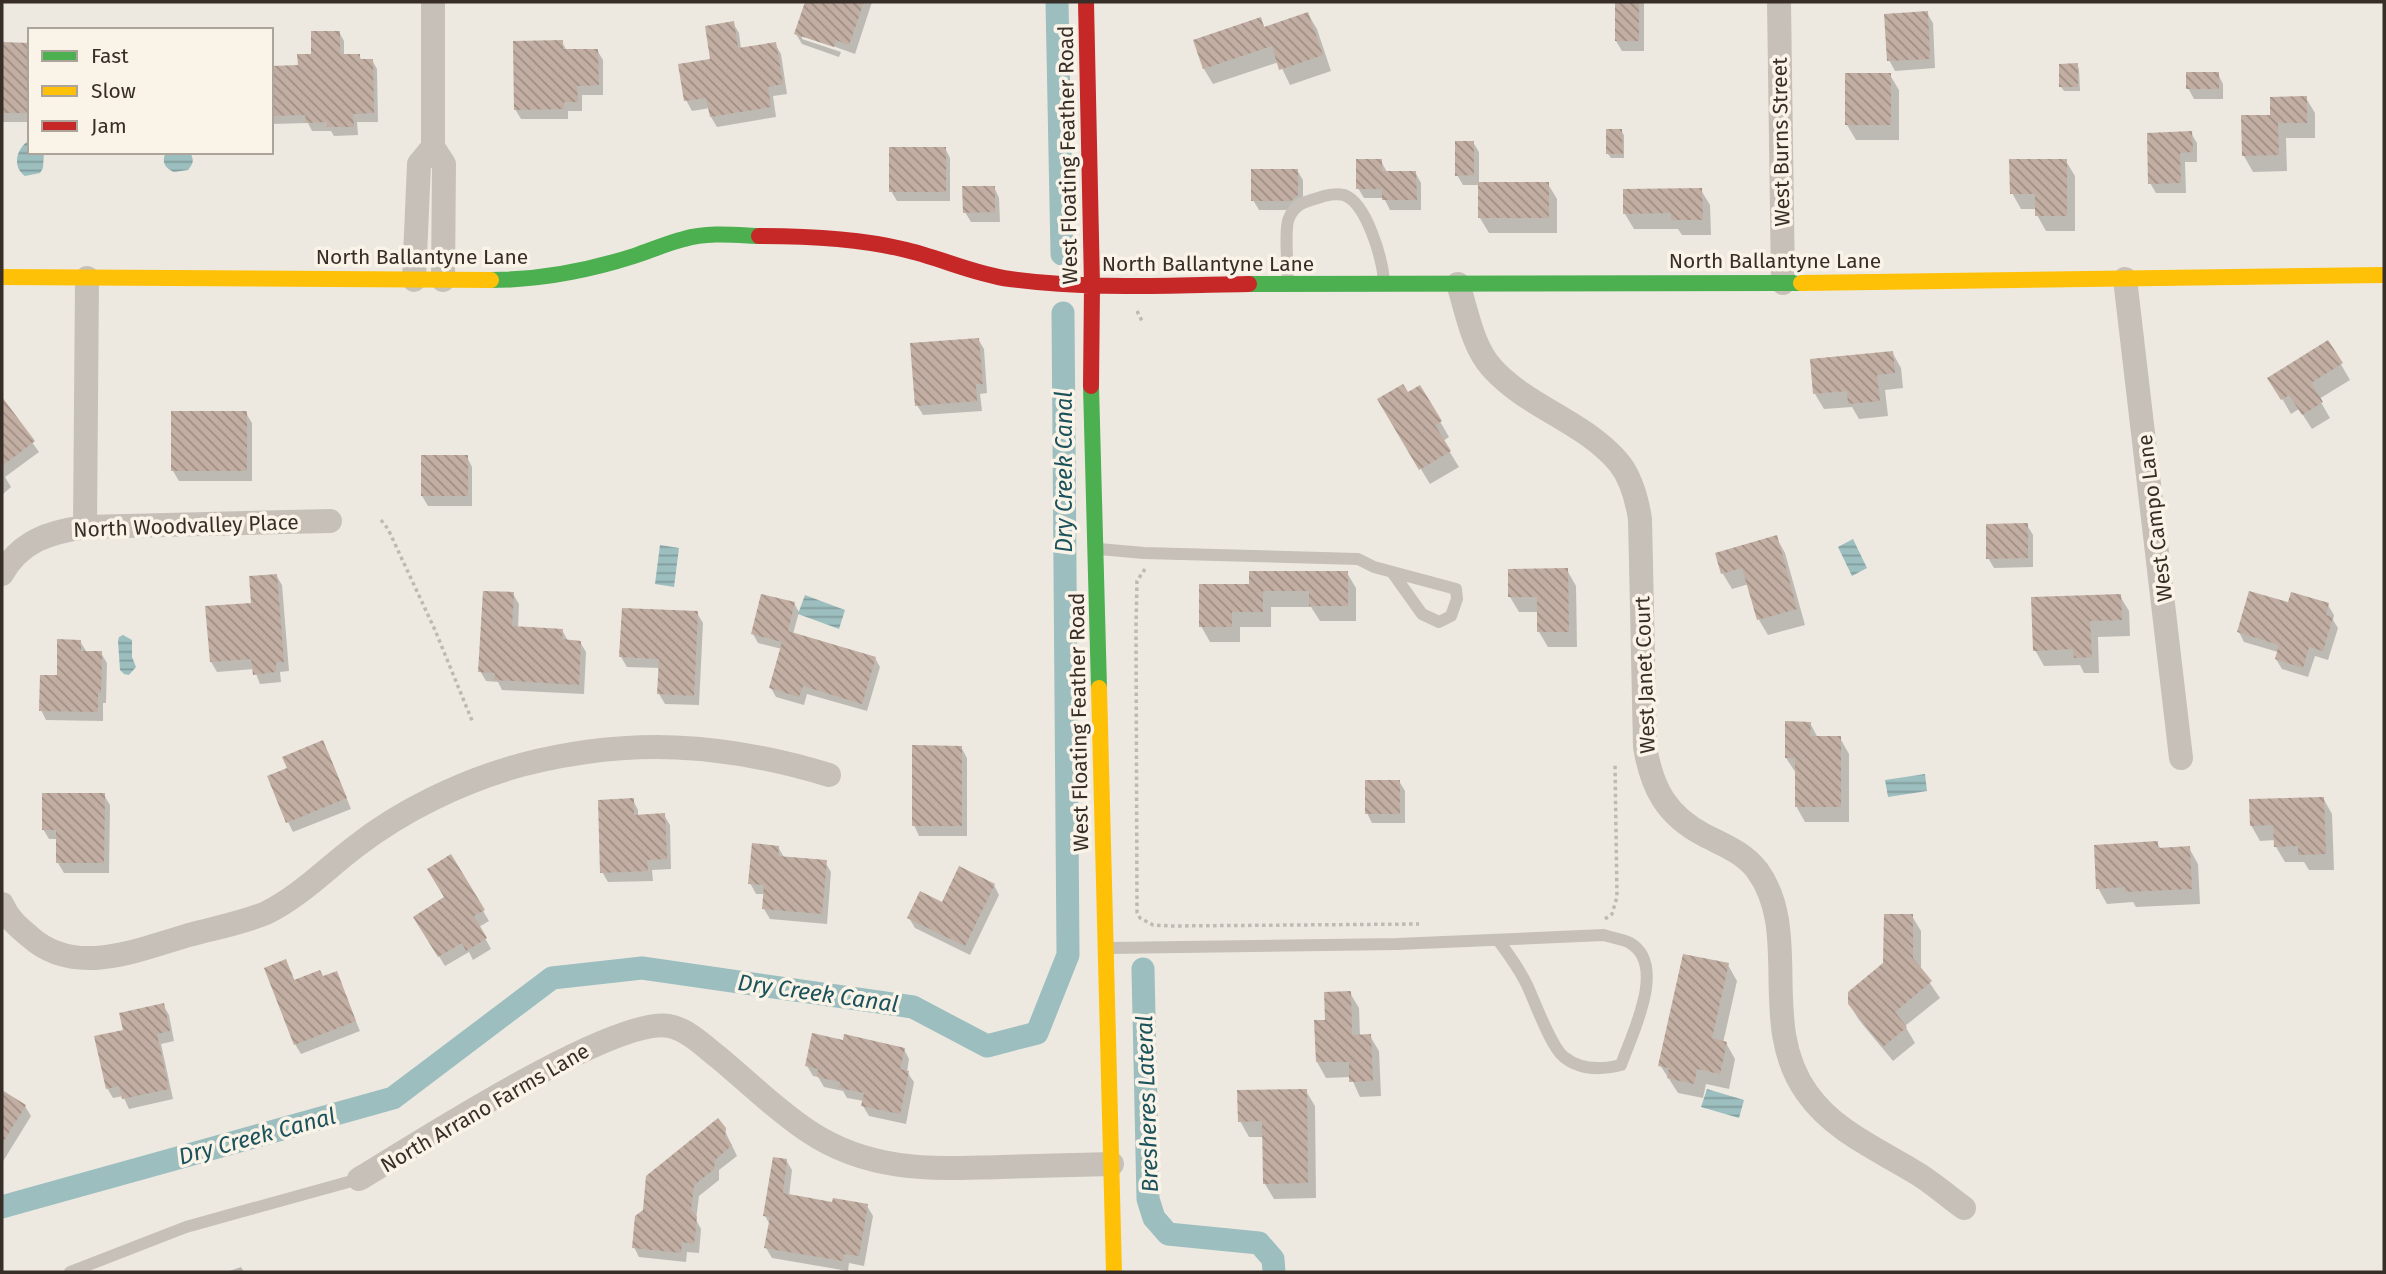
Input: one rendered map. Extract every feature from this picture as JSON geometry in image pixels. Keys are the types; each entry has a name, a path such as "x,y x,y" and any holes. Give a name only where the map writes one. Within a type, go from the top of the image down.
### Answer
{"street":[{"path":"433,2 433,147 444,164 443,280"},
{"name":"West Floating Feather Road","path":"1086,2 1092,285 1091,388 1114,1272"},
{"name":"West Burns Street","path":"1779,2 1783,283"},
{"path":"414,280 419,164 433,147"},
{"name":"North Ballantyne Lane","path":"2,277 525,280 580,271 686,239 717,235 796,236 902,248 953,266 1008,279 1092,285 1783,283 2384,275"},
{"path":"85,527 87,278"},
{"name":"West Campo Lane","path":"2125,279 2169,634 2181,758"},
{"name":"West Janet Court","path":"1458,284 1476,342 1490,366 1513,388 1596,442 1621,465 1636,494 1640,519 1645,747 1649,773 1660,796 1680,820 1733,848 1756,868 1771,894 1778,920 1780,1014 1784,1042 1793,1068 1806,1092 1824,1114 1851,1135 1916,1172 1964,1208"},
{"name":"North Woodvalley Place","path":"6,568 29,544 56,531 85,527 330,521"},
{"path":"2,904 8,918 41,947 75,959 114,956 265,913 293,897 357,845 428,801 491,775 573,754 653,746 716,749 786,762 829,775"},
{"name":"North Arrano Farms Lane","path":"359,1180 454,1121 590,1047 642,1028 669,1026 686,1033 706,1047 808,1131 843,1150 869,1160 902,1167 941,1169 1112,1164"}],"lane":[{"path":"1289,284 1287,220 1298,204 1324,196 1343,194 1354,201 1367,223 1382,257 1385,284"},
{"path":"1095,548 1144,553 1358,559 1374,567 1456,589 1457,599 1451,616 1439,622 1422,614 1392,572"},
{"path":"1105,948 1397,944 1604,935 1630,943 1642,953 1647,970 1647,993 1621,1065 1610,1068 1578,1066 1561,1056 1514,960 1497,940"},
{"path":"70,1272 186,1227 359,1180"}],"path":[{"path":"381,520 388,529 435,630 473,723"},
{"path":"1151,563 1137,581 1137,912 1140,918 1153,925 1172,926 1420,924"},
{"path":"1599,921 1612,914 1617,897 1615,765"}],"water":[{"path":"28,141 28,154 44,154 40,173 25,176 18,167 17,157"},
{"path":"191,154 193,159 188,170 174,172 166,167 165,156"},
{"path":"1853,539 1867,568 1852,576 1838,547"},
{"path":"660,545 679,548 674,587 655,584"},
{"path":"805,595 845,610 839,629 798,614"},
{"path":"123,635 132,640 132,657 136,667 129,675 120,670 118,641"},
{"path":"1925,774 1927,791 1888,797 1885,780"},
{"path":"1707,1089 1744,1100 1739,1118 1701,1107"}],"building":[{"path":"805,2 864,2 849,45 836,40 834,47 794,34"},
{"path":"1615,2 1639,2 1639,41 1615,41"},
{"path":"1928,11 1930,59 1887,61 1884,14"},
{"path":"1308,12 1323,55 1279,70 1272,46 1203,69 1193,40 1261,17 1264,27"},
{"path":"734,21 738,48 776,42 783,84 768,87 771,107 710,117 706,98 684,101 678,64 710,59 705,26"},
{"path":"311,31 340,31 340,54 360,54 360,59 373,59 374,113 353,114 354,127 327,127 327,122 306,123 305,115 273,116 273,66 298,65 297,54 311,54"},
{"path":"563,40 563,49 598,49 599,85 577,86 578,102 564,102 564,109 514,110 513,41"},
{"path":"2,42 28,43 28,113 2,113"},
{"path":"2078,63 2078,87 2059,87 2059,64"},
{"path":"2186,72 2219,72 2219,89 2186,89"},
{"path":"1845,73 1891,73 1891,125 1845,125"},
{"path":"2307,96 2307,123 2278,123 2279,155 2242,156 2241,115 2270,115 2270,97"},
{"path":"1606,129 1622,129 1623,154 1606,154"},
{"path":"2192,131 2193,152 2180,153 2181,183 2148,184 2147,133"},
{"path":"1455,141 1474,141 1474,175 1455,176"},
{"path":"889,147 946,147 946,192 889,192"},
{"path":"1356,159 1382,159 1382,171 1416,171 1417,200 1382,200 1382,189 1356,189"},
{"path":"2009,159 2067,159 2067,216 2035,216 2035,194 2010,194"},
{"path":"1251,169 1298,169 1298,195 1291,201 1251,201"},
{"path":"1478,182 1549,182 1549,218 1478,218"},
{"path":"962,186 995,186 995,212 963,213"},
{"path":"1702,188 1703,220 1671,220 1671,213 1623,214 1623,189"},
{"path":"979,338 983,384 976,384 977,401 915,406 910,343"},
{"path":"2328,340 2343,363 2311,383 2323,402 2302,415 2289,395 2281,400 2267,378"},
{"path":"1893,351 1895,373 1877,375 1880,401 1848,404 1847,391 1813,394 1810,359"},
{"path":"1403,384 1408,392 1420,385 1442,421 1435,425 1451,451 1419,470 1377,399"},
{"path":"2,397 35,441 2,466"},
{"path":"171,411 247,411 247,471 171,471"},
{"path":"421,455 468,455 468,496 421,496"},
{"path":"2028,523 2028,558 1986,559 1986,524"},
{"path":"1777,535 1797,609 1757,620 1742,568 1721,574 1715,553"},
{"path":"1568,568 1569,632 1537,632 1537,597 1508,597 1508,569"},
{"path":"1249,571 1348,571 1348,606 1309,606 1309,591 1263,591 1263,612 1232,612 1232,627 1199,627 1199,584 1249,584"},
{"path":"277,574 284,662 276,662 276,672 253,675 251,659 210,662 205,606 251,603 249,576"},
{"path":"483,591 514,592 512,626 563,629 562,639 581,641 579,685 494,680 495,673 478,672"},
{"path":"2249,591 2288,602 2291,592 2329,603 2326,615 2333,617 2323,651 2309,647 2303,668 2275,659 2279,645 2237,632"},
{"path":"761,594 795,602 788,631 876,657 862,704 803,686 799,697 769,688 782,642 751,634"},
{"path":"2121,594 2122,620 2090,621 2092,657 2074,658 2073,649 2033,651 2031,597"},
{"path":"622,608 698,611 694,696 657,694 659,659 619,657"},
{"path":"57,639 81,640 81,651 102,651 98,712 39,711 40,675 57,675"},
{"path":"1785,721 1811,722 1810,736 1841,736 1841,807 1795,807 1795,758 1785,758"},
{"path":"323,740 347,798 286,823 267,776 287,768 282,757"},
{"path":"912,745 962,746 962,826 912,826"},
{"path":"1365,780 1400,780 1400,814 1365,814"},
{"path":"42,793 105,793 104,863 56,863 56,830 42,830"},
{"path":"2324,797 2326,854 2298,855 2298,846 2274,847 2273,825 2250,826 2249,799"},
{"path":"634,798 634,815 665,813 667,859 647,860 648,871 600,873 598,800"},
{"path":"2158,841 2158,848 2190,846 2192,889 2125,892 2125,887 2096,889 2094,845"},
{"path":"752,843 779,846 778,856 827,860 822,914 762,909 764,885 748,884"},
{"path":"451,854 485,910 474,916 487,938 466,951 462,943 438,957 413,917 444,897 427,869"},
{"path":"959,866 995,884 965,946 907,918 920,891 942,902"},
{"path":"1884,914 1913,914 1913,958 1932,981 1895,1012 1907,1027 1883,1047 1848,1004 1848,992 1883,963"},
{"path":"1683,954 1729,963 1712,1038 1727,1042 1720,1074 1697,1069 1694,1084 1667,1078 1669,1068 1658,1066"},
{"path":"286,959 294,980 320,970 323,976 337,971 356,1021 294,1045 264,968"},
{"path":"1351,991 1352,1035 1371,1034 1373,1081 1349,1082 1349,1062 1316,1062 1314,1020 1325,1020 1324,992"},
{"path":"164,1003 170,1031 157,1034 169,1089 122,1099 119,1086 106,1089 94,1036 123,1030 119,1013"},
{"path":"812,1033 843,1040 844,1034 905,1048 900,1069 909,1071 900,1114 861,1106 864,1093 839,1088 840,1082 817,1077 818,1069 805,1066"},
{"path":"1307,1089 1308,1183 1263,1184 1262,1121 1238,1122 1237,1090"},
{"path":"2,1090 26,1105 2,1144"},
{"path":"718,1118 726,1128 725,1136 732,1145 715,1160 714,1169 694,1185 691,1210 697,1217 694,1244 682,1242 681,1253 632,1248 635,1216 643,1210 646,1176"},
{"path":"773,1157 787,1159 783,1193 832,1202 833,1198 868,1204 859,1256 844,1254 843,1261 764,1248 770,1217 763,1216"}],"waterway":[{"name":"Dry Creek Canal","path":"1057,2 1062,254"},
{"name":"Dry Creek Canal","path":"2,1207 393,1098 552,978 642,968 913,1007 987,1046 1037,1033 1068,955 1063,313"},
{"name":"Bresheres Lateral","path":"1143,969 1148,1199 1154,1218 1168,1234 1259,1243 1273,1259 1274,1272"}],"traffic: fast":[{"path":"491,280 581,270 702,235 759,236"},
{"path":"1249,284 1801,283"},
{"path":"1091,386 1099,688"}],"traffic: slow":[{"path":"1801,283 2384,275"},
{"path":"2,277 491,280"},
{"path":"1099,688 1114,1272"}],"traffic: jam":[{"path":"1086,2 1092,285 1091,386"},
{"path":"759,236 867,242 916,252 996,277 1070,285 1249,284"}]}
